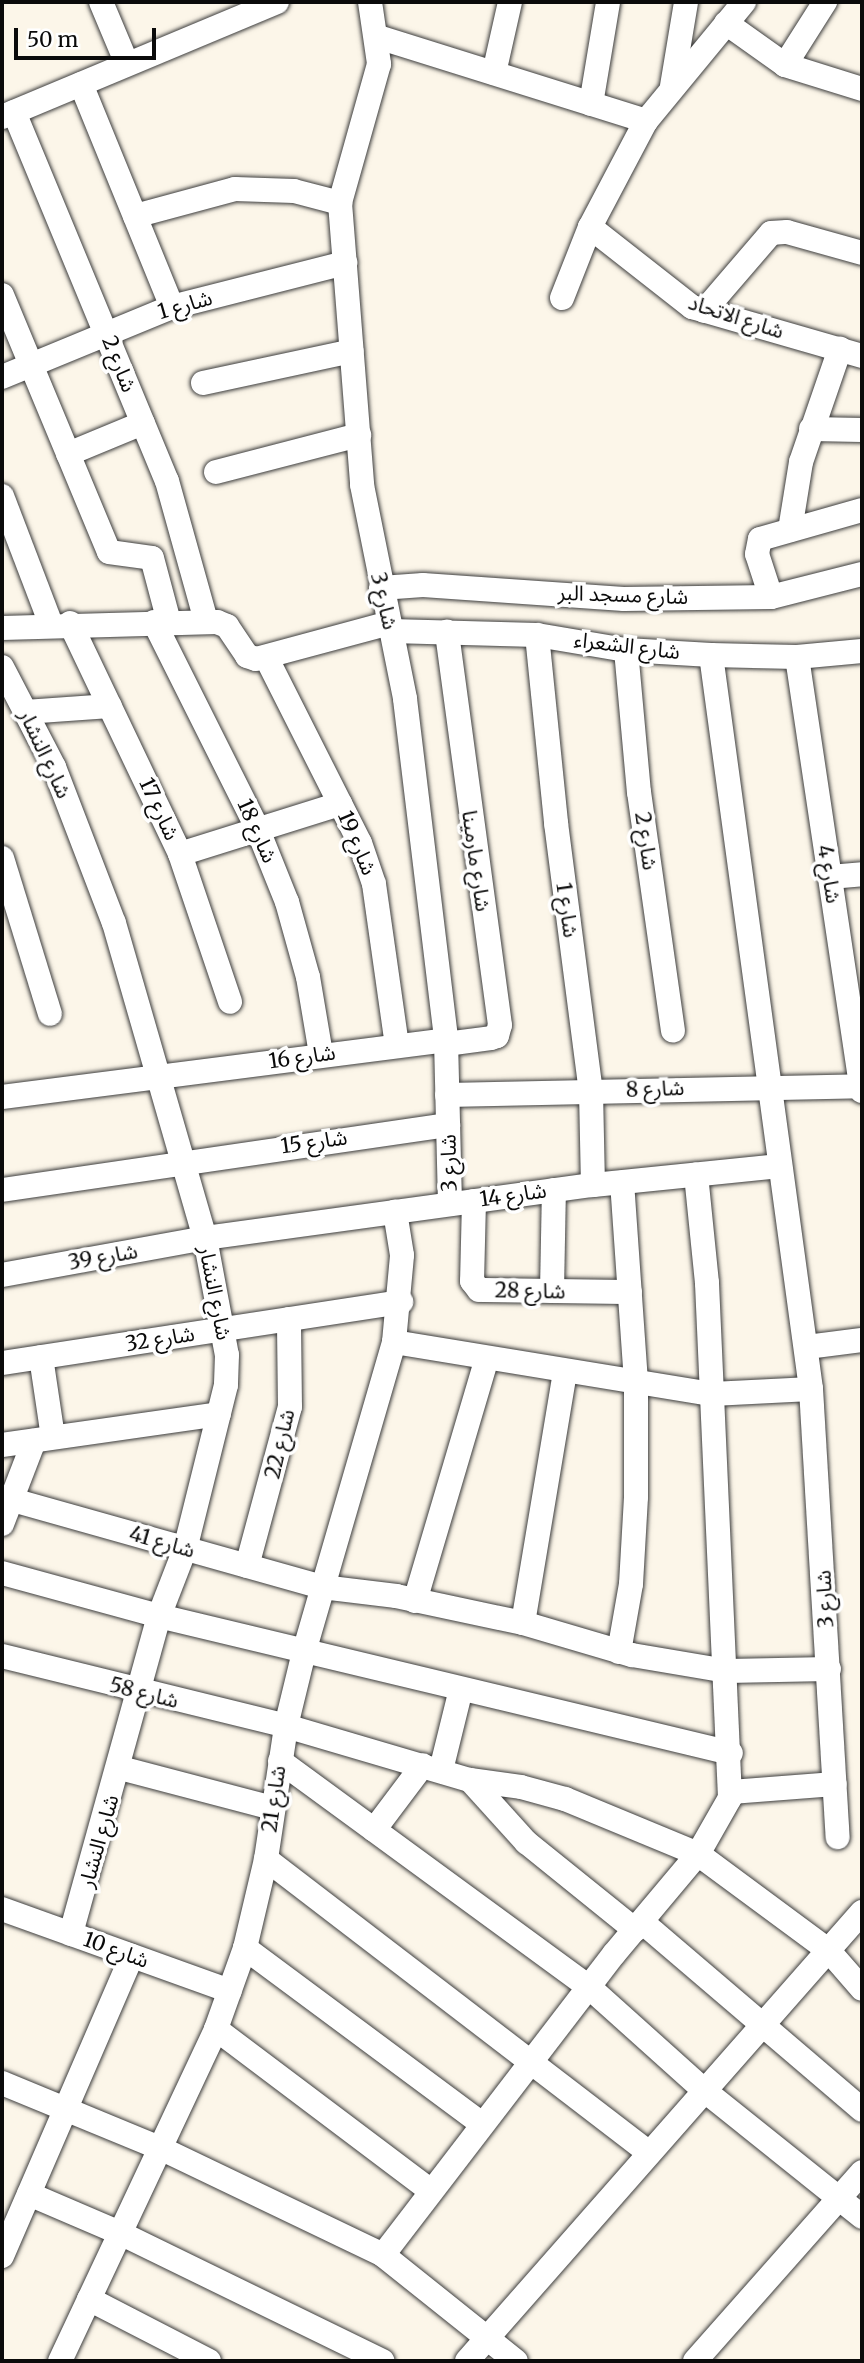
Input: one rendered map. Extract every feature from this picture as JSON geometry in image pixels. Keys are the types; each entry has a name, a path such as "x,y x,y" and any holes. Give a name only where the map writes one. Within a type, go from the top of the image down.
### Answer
{"street":[{"path":"102,2 127,64"},
{"path":"8,114 277,2"},
{"name":"شارع 3","path":"370,2 378,37 373,90 340,203 368,521 410,734 446,1042 450,1204"},
{"path":"494,73 510,2"},
{"path":"591,104 608,2"},
{"path":"672,86 686,2"},
{"path":"562,298 590,227 646,121 672,86 744,2"},
{"path":"785,65 825,2"},
{"path":"726,23 785,65 813,77 862,89"},
{"path":"378,37 646,121"},
{"path":"81,84 172,307"},
{"name":"شارع 2","path":"8,114 105,331 180,517 206,621"},
{"path":"135,216 244,189 293,191 340,203"},
{"name":"شارع الاتحاد","path":"590,227 681,301 704,311 851,353"},
{"path":"704,311 771,233 787,232 862,253"},
{"name":"شارع 1","path":"2,377 105,331 172,307 345,263"},
{"path":"2,295 109,552 152,558 162,622"},
{"path":"203,383 352,351"},
{"path":"790,530 796,485 811,429 851,353"},
{"path":"68,454 143,424"},
{"path":"811,429 862,430"},
{"path":"216,472 359,435"},
{"name":"شارع 17","path":"2,496 61,623 110,706 180,854 230,1002"},
{"path":"771,597 756,546 760,539 862,510"},
{"name":"شارع مسجد البر","path":"381,588 444,586 624,598 771,597 862,574"},
{"path":"2,628 61,623 206,621 227,626 247,656 266,657 390,627"},
{"name":"شارع 18","path":"162,622 258,830 287,902 305,964 321,1054"},
{"name":"شارع الشعراء","path":"390,627 537,635 626,650 711,655 797,657 862,651"},
{"name":"شارع مارمينا","path":"446,1042 491,1038 497,1036 500,1025 447,632"},
{"name":"شارع 1","path":"537,635 556,823 591,1091 593,1185"},
{"name":"شارع 2","path":"626,650 639,792 673,1031"},
{"name":"شارع 3","path":"711,655 807,1347 838,1837"},
{"name":"شارع 19","path":"266,657 340,804 374,884 397,1045"},
{"name":"شارع 4","path":"797,657 862,1091"},
{"name":"شارع النشار","path":"2,667 15,706 54,767 114,923 205,1238 222,1329 226,1385 185,1549 159,1616 120,1768 71,1934"},
{"path":"15,706 110,706"},
{"path":"180,854 340,804"},
{"path":"2,858 50,1014"},
{"path":"830,877 862,874"},
{"name":"شارع 16","path":"2,1097 321,1054 446,1042"},
{"name":"شارع 8","path":"447,1095 862,1086"},
{"name":"شارع 15","path":"2,1190 181,1161 448,1125"},
{"name":"شارع 14","path":"205,1238 593,1185 780,1166"},
{"path":"383,2255 589,1987 698,1854 722,1819 731,1792 707,1283 696,1175"},
{"path":"619,1652 631,1584 636,1382 622,1182"},
{"path":"552,1291 554,1190"},
{"name":"شارع 28","path":"474,1201 475,1287 630,1292"},
{"name":"شارع 21","path":"60,2361 216,2029 244,1948 266,1859 286,1726 304,1651 394,1342 401,1302 402,1255 395,1212"},
{"name":"شارع 39","path":"2,1275 205,1238"},
{"name":"شارع 32","path":"2,1363 401,1302"},
{"name":"شارع 22","path":"247,1566 290,1407 289,1319"},
{"path":"807,1347 862,1340"},
{"path":"394,1342 712,1394 811,1389"},
{"path":"2,1524 6,1498 43,1439 41,1357"},
{"path":"415,1601 487,1358"},
{"path":"523,1623 565,1371"},
{"path":"2,1445 219,1414"},
{"name":"شارع 41","path":"6,1498 322,1587 415,1601 523,1623 619,1652 727,1671 829,1669"},
{"path":"2,1573 159,1616 731,1753"},
{"name":"شارع 58","path":"2,1656 138,1692 286,1726 355,1750 470,1780 521,1787 565,1799 698,1854 829,1951 862,1989"},
{"path":"374,1830 432,1768 461,1689"},
{"path":"280,1761 589,1987 705,2091 862,2217"},
{"path":"120,1768 273,1808"},
{"path":"470,1780 526,1842 638,1926 862,2110"},
{"path":"731,1792 835,1784"},
{"path":"266,1859 403,1961 530,2065 649,2153"},
{"name":"شارع 10","path":"2,1909 230,1991"},
{"path":"467,2361 649,2153 764,2027 862,1912"},
{"path":"244,1948 482,2124"},
{"path":"2,2256 132,1956"},
{"path":"216,2029 432,2191"},
{"path":"2,2083 160,2148 383,2255 516,2361"},
{"path":"695,2361 862,2172"},
{"path":"29,2194 120,2233 383,2361"},
{"path":"89,2299 209,2361"}]}
